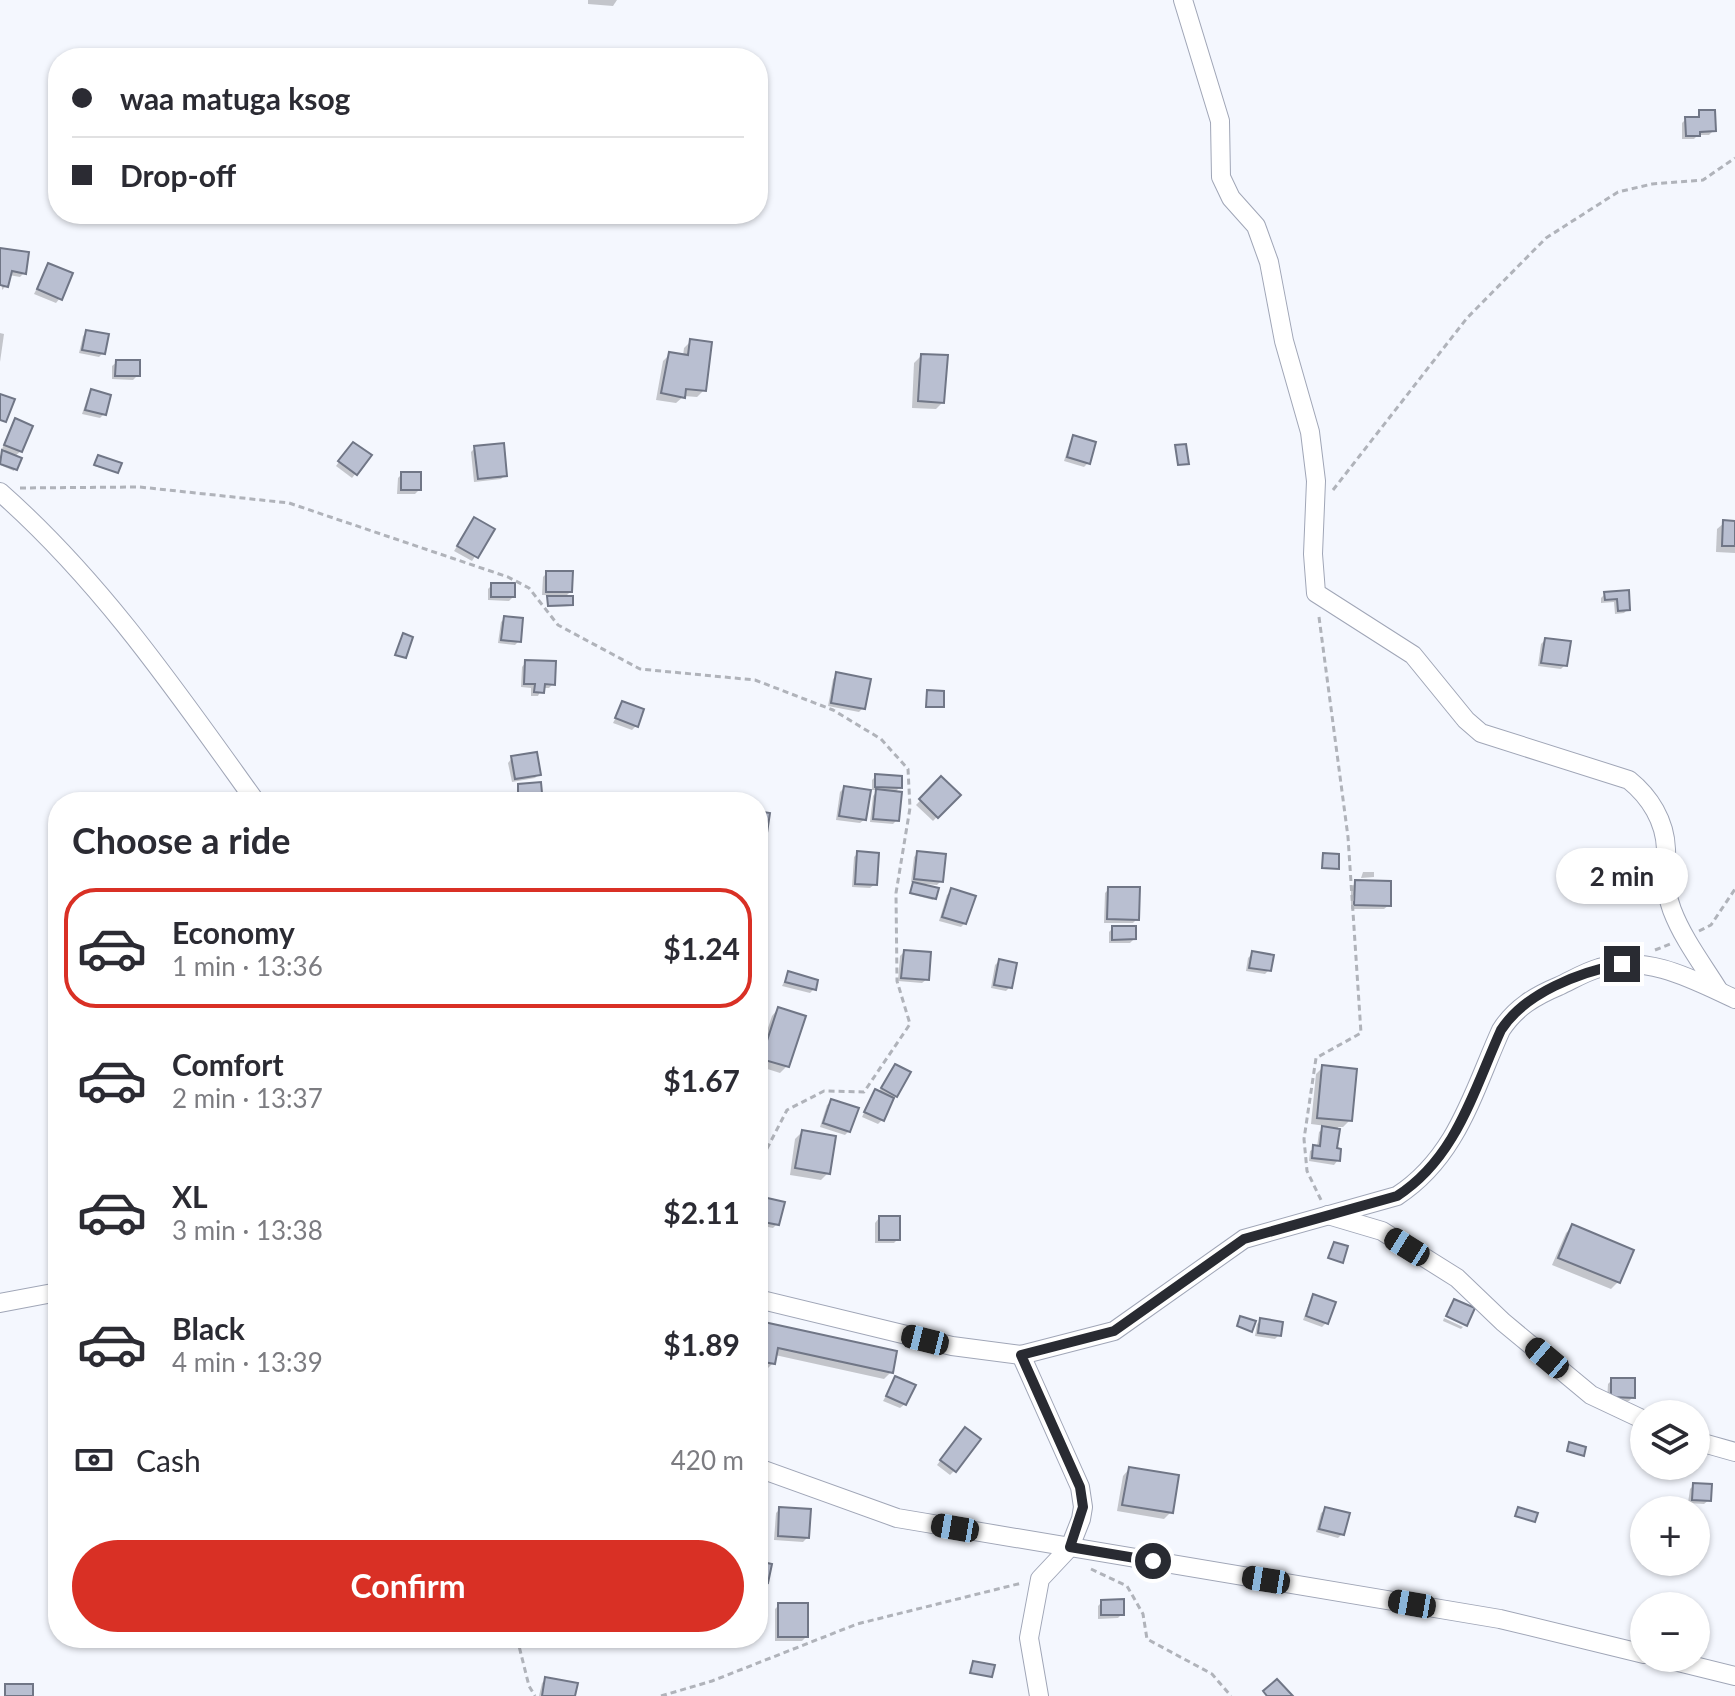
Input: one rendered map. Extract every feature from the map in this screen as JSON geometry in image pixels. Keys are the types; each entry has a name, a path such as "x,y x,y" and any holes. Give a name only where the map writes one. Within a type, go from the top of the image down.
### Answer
{"street":[{"path":"1183,0 1220,121 1221,177 1237,206 1256,226 1274,279 1284,341 1310,432 1316,513 1313,554 1316,593 1413,655 1466,720 1481,733 1629,780 1646,794 1661,822 1666,847 1665,886 1672,911 1685,937 1727,995"},
{"path":"8,490 99,590 249,792"},
{"path":"768,1301 952,1346 1021,1355 1114,1331 1244,1239 1397,1196 1413,1185 1441,1157 1454,1137 1510,1015 1539,995 1596,969 1622,964 1653,965 1680,972 1727,995"},
{"path":"1328,1215 1382,1231 1457,1278 1503,1322 1591,1395 1630,1413"},
{"path":"0,1303 48,1294"},
{"path":"1021,1355 1080,1487 1083,1507 1070,1547 1040,1579 1029,1638 1039,1696"},
{"path":"1710,1445 1735,1452"},
{"path":"768,1472 897,1518 1500,1619 1630,1651"},
{"path":"1710,1670 1735,1676"}],"path":[{"path":"1316,513 1467,318 1546,238 1618,192 1652,184 1703,180 1735,158"},
{"path":"8,490 140,487 289,503 508,577 529,588 558,625 640,669 755,680 833,710 881,739 908,769 910,808 896,893 897,981 910,1024 864,1092 824,1091 787,1110 768,1147"},
{"path":"1316,593 1348,837 1361,1033 1316,1058 1304,1139 1307,1171 1328,1215"},
{"path":"1087,1567 1127,1586 1143,1614 1147,1639 1212,1674 1231,1696"},
{"path":"661,1696 712,1681 857,1624 1040,1579"},
{"path":"520,1648 529,1686 535,1696"}],"building":[{"path":"1699,110 1715,110 1716,131 1686,136 1685,117 1699,117"},
{"path":"0,248 29,252 26,274 12,271 8,287 0,285"},
{"path":"48,263 73,273 62,300 37,289"},
{"path":"86,330 109,334 105,354 82,350"},
{"path":"690,339 712,342 706,391 686,389 685,398 661,393 669,352 688,355"},
{"path":"921,354 948,355 944,403 918,401"},
{"path":"116,360 140,360 140,376 115,376"},
{"path":"91,389 111,395 106,415 85,410"},
{"path":"0,394 15,399 6,422 0,420"},
{"path":"15,418 33,426 22,452 4,445"},
{"path":"1073,435 1096,442 1090,464 1067,457"},
{"path":"353,442 372,455 357,475 338,461"},
{"path":"504,443 507,476 478,479 474,446"},
{"path":"1186,444 1189,464 1178,465 1175,445"},
{"path":"2,450 22,458 17,470 0,464"},
{"path":"98,455 122,463 118,473 94,465"},
{"path":"401,472 421,472 421,490 401,490"},
{"path":"474,517 495,529 478,558 457,546"},
{"path":"1723,520 1735,521 1735,546 1722,546"},
{"path":"546,571 573,571 572,592 546,592"},
{"path":"491,583 515,583 515,597 491,597"},
{"path":"1629,590 1630,610 1618,611 1617,599 1605,600 1604,592"},
{"path":"547,596 573,596 573,605 548,606"},
{"path":"504,616 523,618 521,642 501,640"},
{"path":"403,633 413,637 406,658 395,655"},
{"path":"1545,638 1571,641 1567,666 1541,663"},
{"path":"525,660 556,661 555,685 545,684 544,693 534,692 535,684 524,684"},
{"path":"836,672 871,679 865,709 831,703"},
{"path":"927,690 944,691 944,707 926,707"},
{"path":"622,701 644,709 638,727 615,718"},
{"path":"537,752 541,775 515,779 511,756"},
{"path":"875,774 902,776 902,788 875,787"},
{"path":"941,776 961,795 938,818 919,799"},
{"path":"541,782 542,792 518,792 518,784"},
{"path":"844,786 871,790 866,820 839,816"},
{"path":"876,789 902,792 899,821 873,819"},
{"path":"857,851 879,853 877,885 855,884"},
{"path":"917,851 946,854 943,882 914,879"},
{"path":"1323,853 1339,854 1339,869 1322,868"},
{"path":"1355,880 1391,881 1391,906 1354,905"},
{"path":"913,882 939,888 936,899 910,893"},
{"path":"1108,887 1140,887 1139,920 1107,919"},
{"path":"951,888 976,896 966,924 942,917"},
{"path":"1112,926 1136,926 1136,939 1112,940"},
{"path":"904,950 931,952 929,980 901,978"},
{"path":"1252,951 1274,955 1271,971 1249,968"},
{"path":"999,959 1017,963 1012,988 994,985"},
{"path":"788,971 818,980 816,990 785,982"},
{"path":"778,1007 806,1016 789,1067 768,1061 768,1038"},
{"path":"895,1064 911,1072 897,1097 881,1088"},
{"path":"1322,1065 1357,1069 1352,1121 1317,1118"},
{"path":"875,1089 894,1098 884,1121 864,1112"},
{"path":"831,1099 859,1108 850,1132 823,1123"},
{"path":"1322,1126 1340,1129 1337,1148 1341,1149 1340,1161 1312,1158 1313,1145 1320,1146"},
{"path":"802,1130 836,1136 830,1174 795,1168"},
{"path":"768,1198 785,1202 779,1225 768,1223"},
{"path":"879,1216 900,1216 900,1240 879,1240"},
{"path":"1572,1224 1634,1250 1620,1283 1558,1258"},
{"path":"1334,1242 1348,1246 1343,1263 1328,1258"},
{"path":"1313,1294 1336,1302 1328,1324 1306,1316"},
{"path":"1454,1299 1475,1308 1467,1326 1446,1316"},
{"path":"1240,1316 1256,1321 1252,1332 1237,1326"},
{"path":"1260,1318 1283,1322 1281,1336 1258,1333"},
{"path":"768,1323 897,1351 893,1373 778,1348 775,1364 768,1363"},
{"path":"895,1376 916,1385 906,1405 886,1396"},
{"path":"1611,1378 1635,1378 1635,1398 1611,1397"},
{"path":"965,1427 981,1439 956,1472 940,1460"},
{"path":"1569,1442 1586,1447 1584,1456 1567,1451"},
{"path":"1129,1467 1179,1475 1173,1513 1122,1505"},
{"path":"1693,1483 1712,1484 1711,1501 1710,1496 1692,1496"},
{"path":"779,1507 811,1509 809,1538 778,1536"},
{"path":"1325,1507 1350,1513 1344,1535 1319,1529"},
{"path":"1518,1507 1538,1513 1535,1522 1515,1516"},
{"path":"1124,1599 1124,1615 1101,1615 1101,1600"},
{"path":"778,1603 808,1603 808,1637 778,1637"},
{"path":"973,1661 995,1665 992,1677 970,1673"},
{"path":"545,1677 578,1683 575,1696 542,1696"},
{"path":"1277,1679 1293,1696 1267,1696 1263,1691"},
{"path":"5,1684 33,1684 33,1696 5,1696"}],"route":[{"path":"1153,1561 1070,1547 1081,1519 1080,1487 1021,1355 1059,1348 1114,1331 1244,1239 1397,1196 1441,1157 1454,1137 1510,1015 1539,995 1596,969 1622,964"}]}
